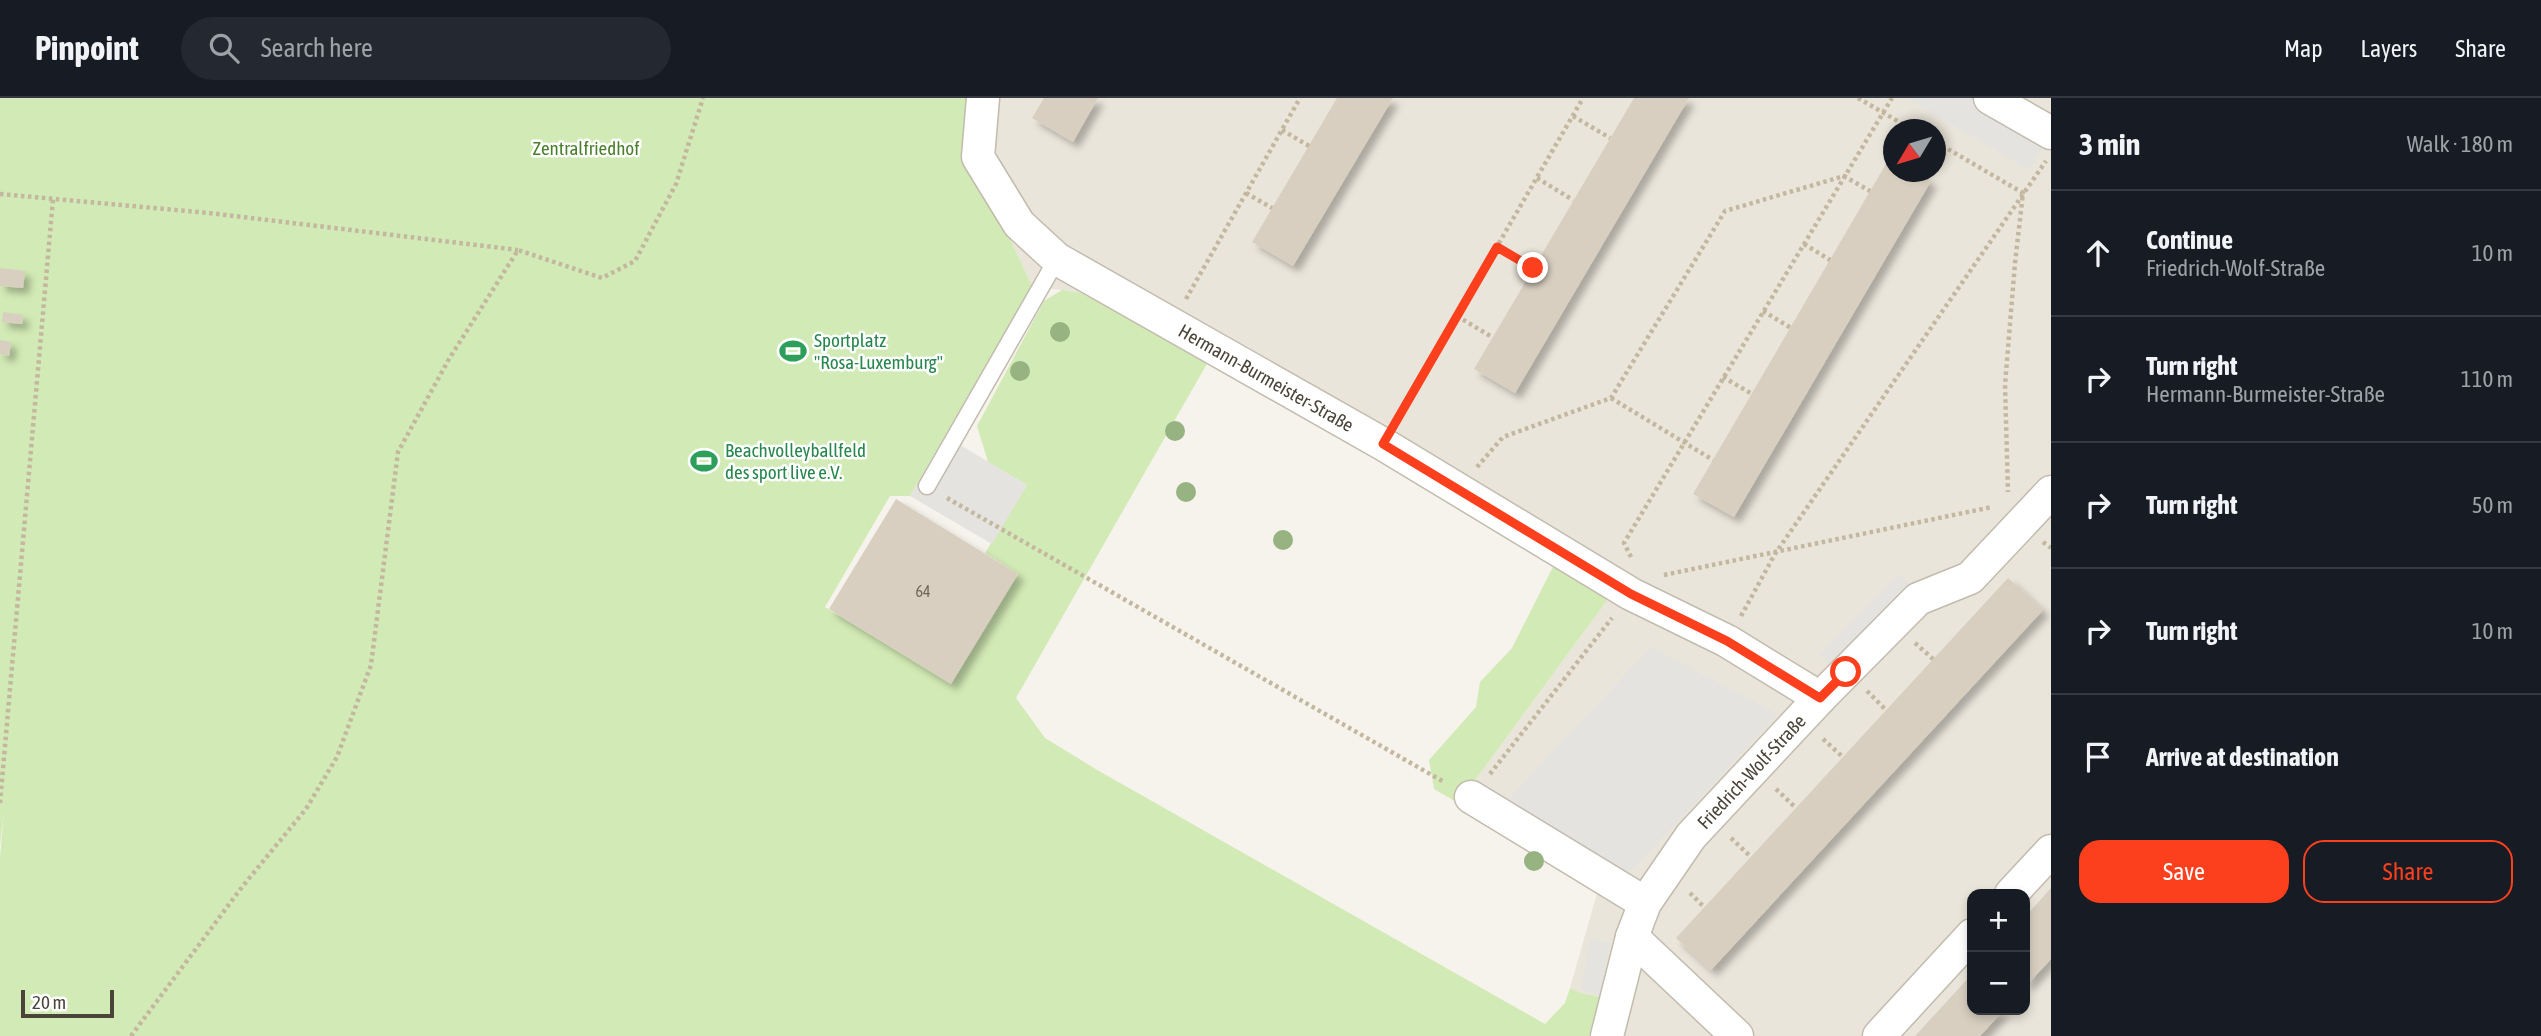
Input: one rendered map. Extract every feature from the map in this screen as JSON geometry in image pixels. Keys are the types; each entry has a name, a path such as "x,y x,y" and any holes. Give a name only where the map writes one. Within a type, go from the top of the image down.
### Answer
{"street":[{"name":"Hermann-Burmeister-Straße","path":"983,98 978,157 1019,224 1057,259 1458,489 1637,586 1820,698"},
{"path":"1990,98 2051,133"},
{"name":"Friedrich-Wolf-Straße","path":"1607,1036 1632,937 1645,903 1691,836 1820,698 1918,599 1970,578 2016,512 2051,492"},
{"path":"1471,797 1645,903"},
{"path":"2016,889 2051,851"},
{"path":"1632,937 1737,1036"},
{"path":"1879,1036 1967,941"}],"lane":[{"path":"927,486 1057,259"}],"path":[{"path":"0,194 209,213 519,250 602,278 635,261 676,184 703,98"},
{"path":"1172,324 1300,98"},
{"path":"1383,444 1583,98"},
{"path":"1858,98 1895,119"},
{"path":"1637,586 1624,543 1892,98"},
{"path":"1573,116 1610,138"},
{"path":"1282,130 1309,146"},
{"path":"1946,148 2023,192"},
{"path":"1727,641 1775,554 2051,154"},
{"path":"1458,489 1503,437 1611,398 1725,211 1844,176 1870,191"},
{"path":"1537,178 1573,200"},
{"path":"927,486 1471,797 1637,586 1775,554 2016,512 2005,385 2023,192"},
{"path":"1246,193 1272,208"},
{"path":"0,803 53,199"},
{"path":"1804,244 1830,260"},
{"path":"1497,247 1533,268"},
{"path":"131,1036 242,887 306,809 337,757 371,664 397,452 449,359 519,250"},
{"path":"1763,311 1791,328"},
{"path":"1457,316 1492,337"},
{"path":"1723,377 1752,394"},
{"path":"1611,398 1713,460"}],"shaded area":[{"path":"981,98 2051,98 2051,1036 1589,1036 1600,997 1570,988 1598,890 1459,802 1611,595 1208,362 1082,293 1032,286 970,153"},
{"path":"1913,98 1970,98 2047,142 2029,170 1946,121 1946,119 1911,101"},
{"path":"945,436 1027,485 992,544 910,496"},
{"path":"1899,574 1914,589 1835,669 1820,654"},
{"path":"1651,647 1778,714 1628,875 1507,800"},
{"path":"1590,939 1610,943 1600,994 1581,991"}],"green space":[{"name":"Zentralfriedhof","path":"0,98 981,98 970,153 1032,286 910,496 890,496 825,607 950,683 1018,574 985,553 1027,485 988,462 977,426 1044,301 1062,290 1081,293 1208,362 1016,698 1045,738 1545,1024 1565,1003 1570,988 1600,997 1589,1036 0,1036 0,858 4,810 0,845"},
{"path":"1555,563 1611,595 1459,802 1497,826 1434,789 1429,760 1476,707 1480,682 1512,648"}],"building":[{"path":"1044,98 1098,98 1073,142 1032,118"},
{"path":"1337,98 1393,98 1293,266 1252,242"},
{"path":"1634,98 1689,98 1515,393 1474,369"},
{"path":"1883,169 1883,182 1930,182 1734,517 1693,494"},
{"path":"0,268 25,271 23,288 0,286"},
{"path":"3,312 23,315 22,324 2,322"},
{"path":"0,340 11,342 9,356 0,354"},
{"path":"896,499 1018,574 951,684 829,609"},
{"path":"2008,578 2043,610 1711,970 1676,938"},
{"path":"2051,888 2051,959 2030,982 2030,952 2030,911"},
{"path":"1967,979 1967,1015 1999,1015 1980,1036 1915,1036"}],"place":[{"name":"Sportplatz \"Rosa-Luxemburg\"","path":"793,351"},
{"name":"Beachvolleyballfeld des sport live e.V.","path":"704,461"}],"route":[{"path":"1533,268 1497,247 1383,444 1631,594 1727,641 1820,698 1846,672"}]}
